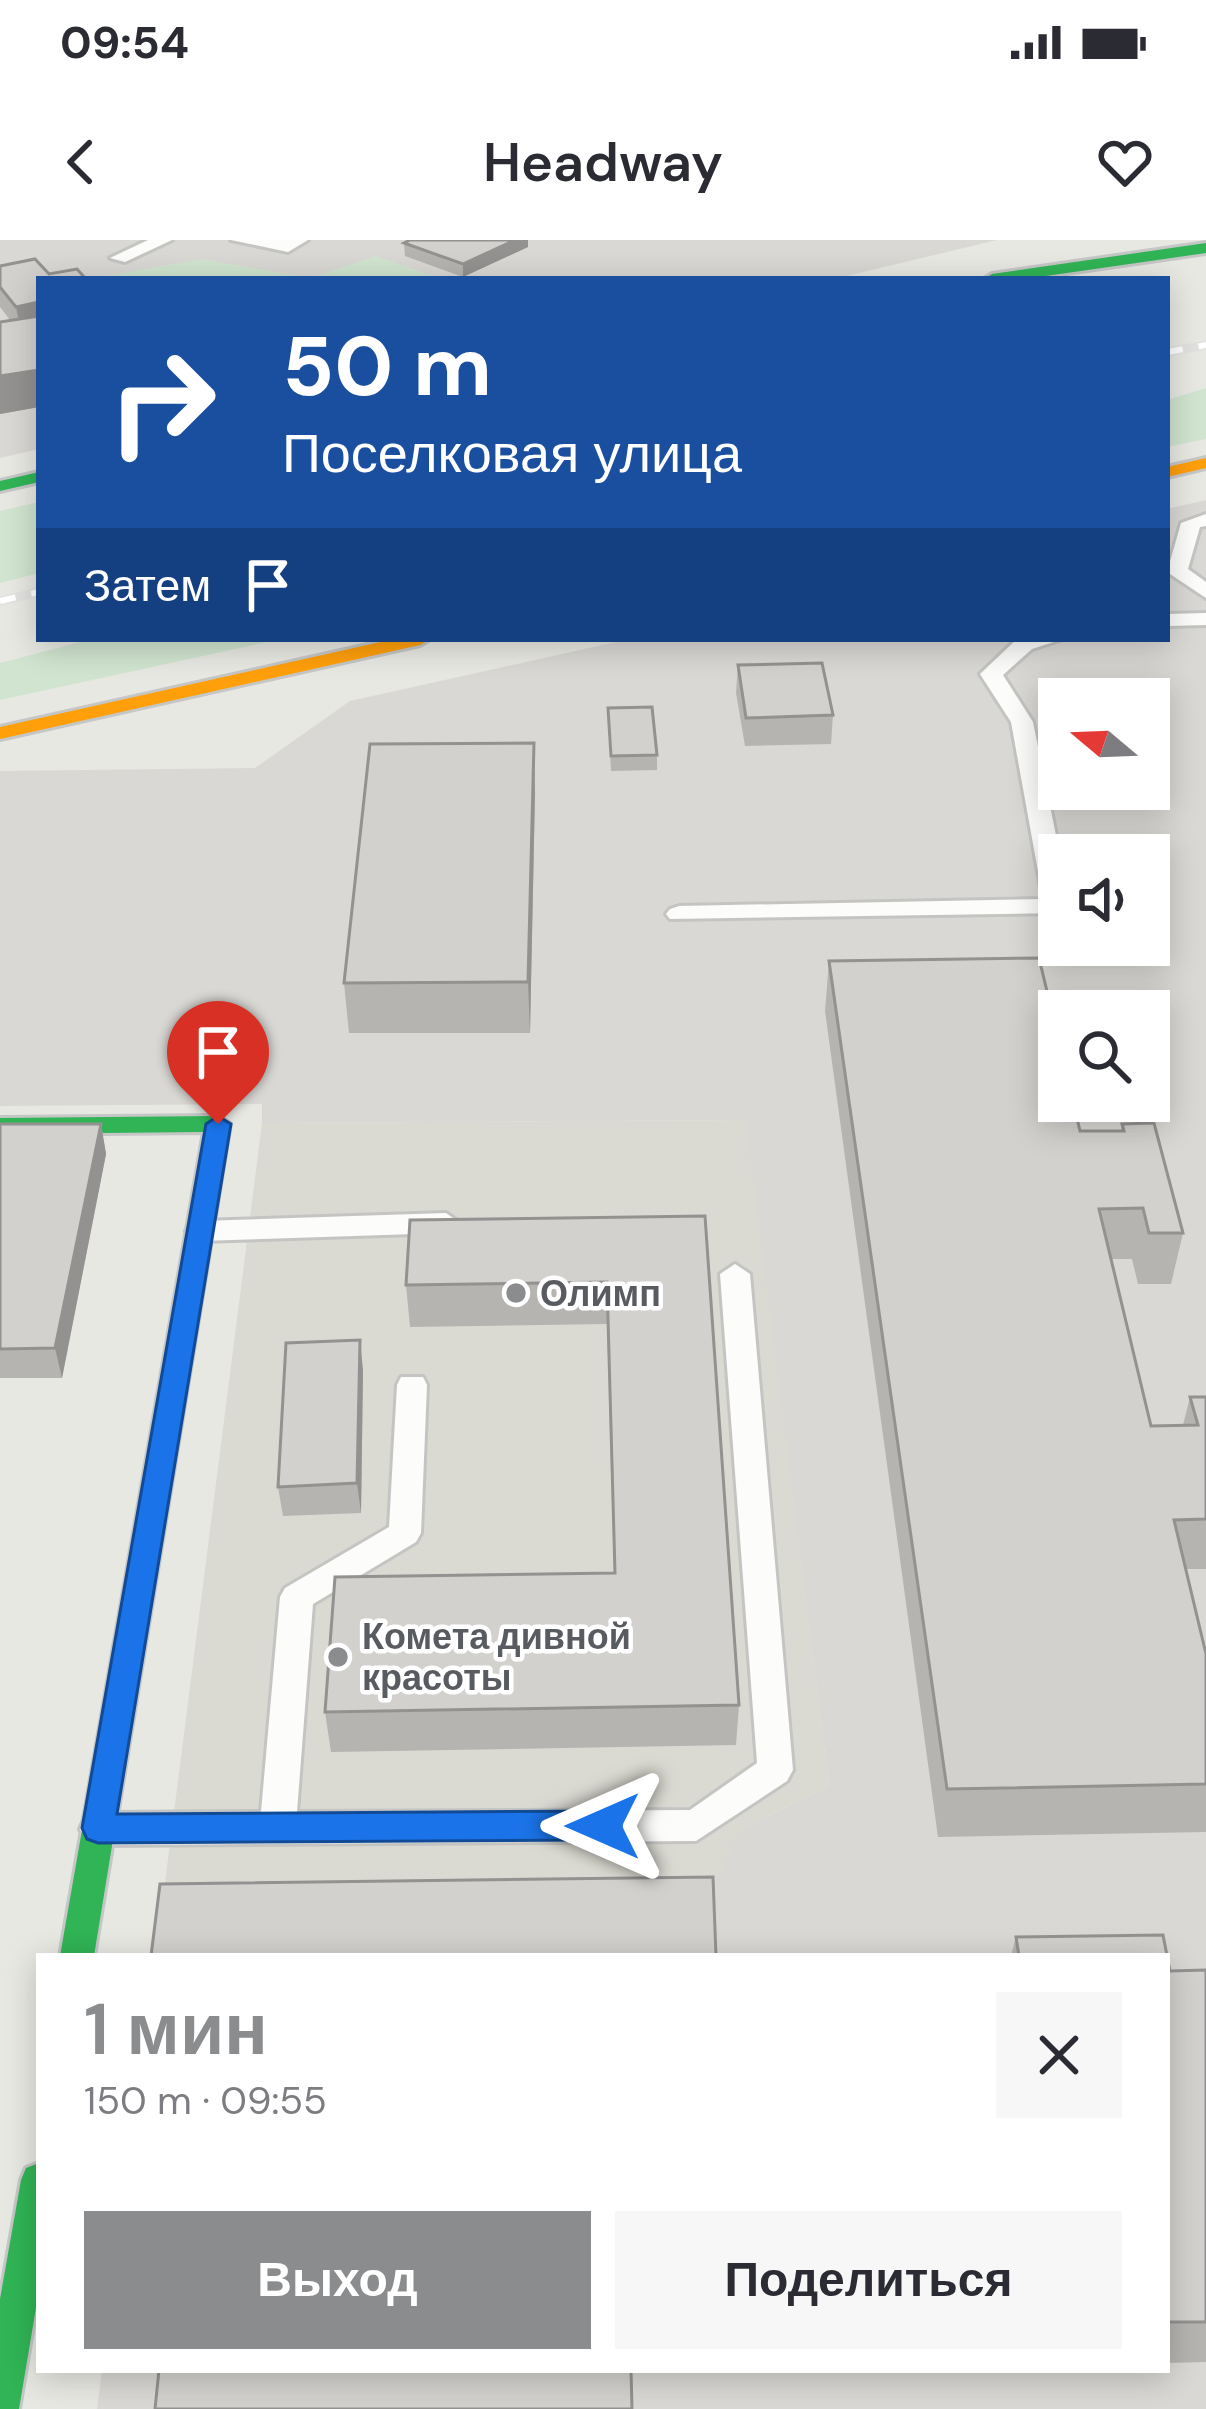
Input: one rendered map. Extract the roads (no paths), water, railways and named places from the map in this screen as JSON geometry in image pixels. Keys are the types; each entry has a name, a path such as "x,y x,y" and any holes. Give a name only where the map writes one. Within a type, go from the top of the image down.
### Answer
{"street":[{"path":"1013,276 1206,248"},
{"path":"1170,471 1206,463"},
{"path":"0,486 36,478"},
{"path":"0,733 407,642"},
{"path":"0,1126 218,1124 77,1953"},
{"path":"0,2409 36,2198"}],"lane":[{"path":"119,258 163,240"},
{"path":"240,240 288,247 299,240"},
{"path":"1206,520 1191,523 1178,571 1206,592"},
{"path":"1170,620 1206,619"},
{"path":"680,914 1057,907 1022,722 991,674 1025,644 1036,642"},
{"path":"200,1231 468,1222"},
{"path":"98,1828 696,1825 775,1770 735,1274"},
{"path":"278,1827 297,1597 405,1533 412,1385"}],"railway":[{"path":"1170,351 1206,345"},
{"path":"0,601 36,593"}],"place":[{"name":"Олимп","path":"516,1293"},
{"name":"Комета дивной красоты","path":"338,1657"}]}
